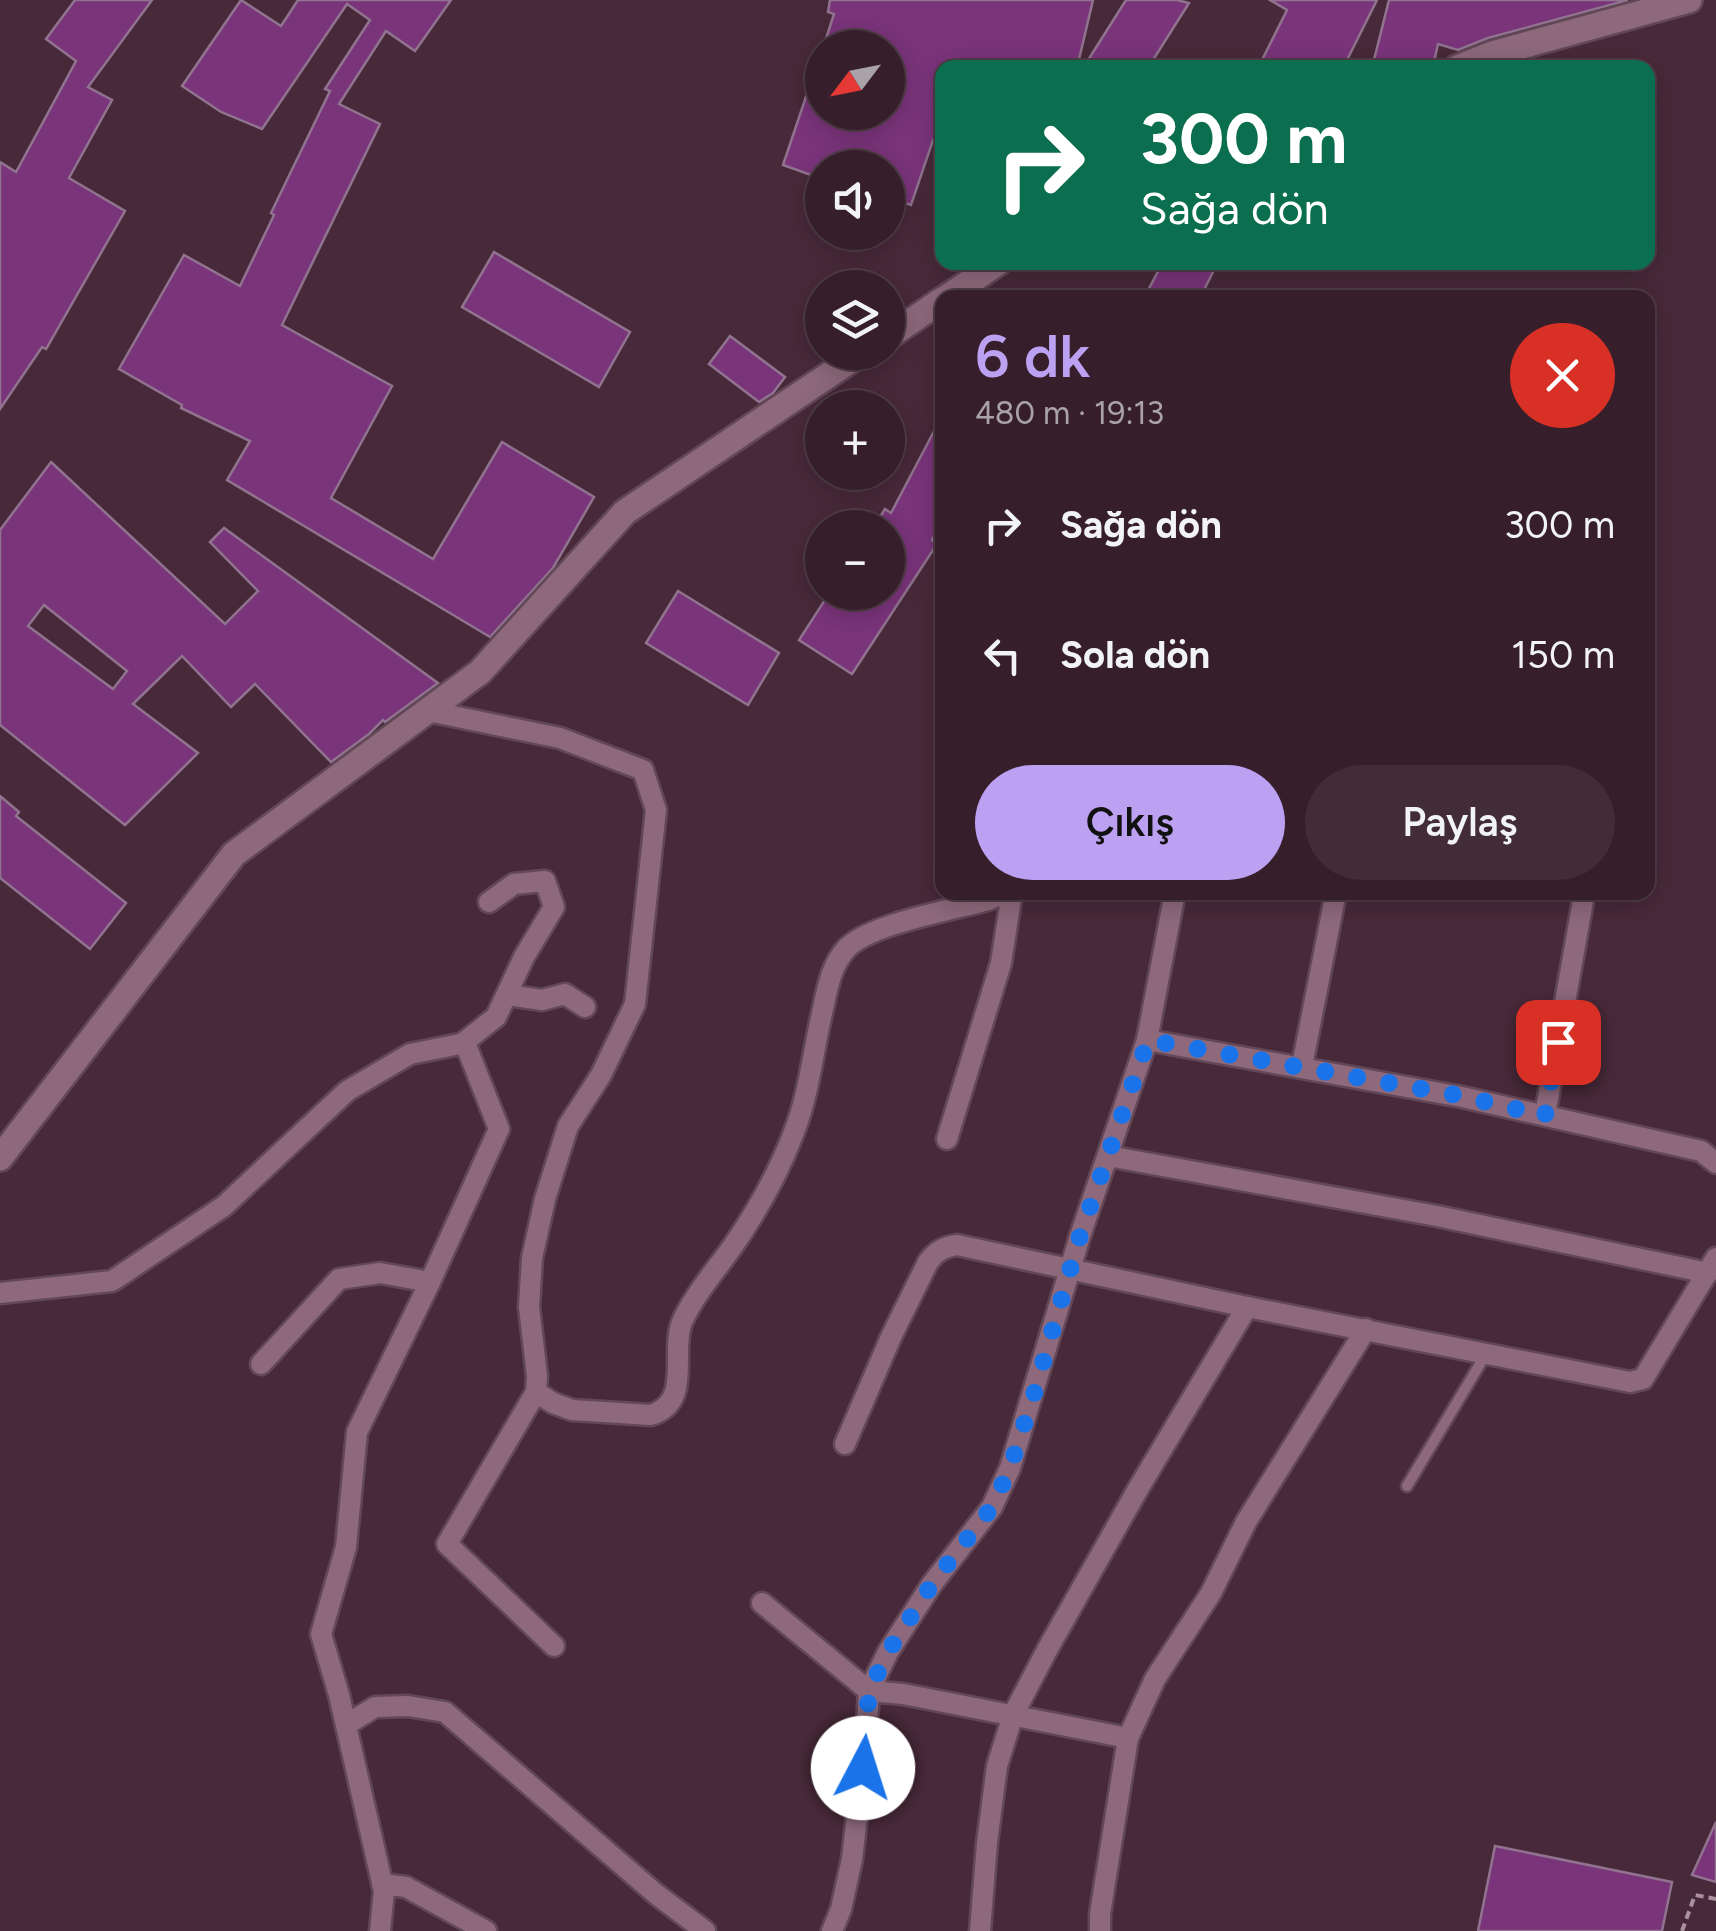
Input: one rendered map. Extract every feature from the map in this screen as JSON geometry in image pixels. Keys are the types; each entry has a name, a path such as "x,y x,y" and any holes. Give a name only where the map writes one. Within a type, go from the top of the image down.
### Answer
{"street":[{"path":"1477,60 1690,0"},
{"path":"957,290 986,270"},
{"path":"905,325 935,305"},
{"path":"0,1158 234,854 480,672 625,512 837,370"},
{"path":"428,710 560,738 642,770 656,810 636,1004 601,1074 568,1126 532,1258 529,1307 536,1392 447,1544 554,1646"},
{"path":"0,1293 112,1280 224,1206 347,1091 410,1054 463,1043 496,1018 524,957 554,907 545,881 514,884 489,902"},
{"path":"536,1392 572,1410 651,1415 671,1403 677,1388 676,1350 682,1323 754,1215 794,1134 830,978 839,958 871,931 988,900"},
{"path":"947,1138 1002,963 1008,900"},
{"path":"832,1931 852,1860 869,1691 888,1652 932,1584 992,1507 1010,1468 1070,1270 1148,1040 1173,900"},
{"path":"1302,1066 1334,900"},
{"path":"1545,1116 1583,900"},
{"path":"506,994 542,1000 565,994 585,1007"},
{"path":"1148,1040 1462,1096 1702,1151 1716,1163"},
{"path":"380,1931 384,1891 346,1725 320,1634 346,1547 358,1432 499,1130 463,1043"},
{"path":"844,1444 891,1336 933,1255 948,1246 1624,1382 1644,1379 1712,1265 1108,1156"},
{"path":"261,1364 339,1279 380,1272 430,1282"},
{"path":"980,1931 997,1766 1013,1716 1138,1489 1246,1307"},
{"path":"1100,1931 1128,1738 1155,1679 1211,1593 1246,1522 1366,1330"},
{"path":"762,1603 869,1691 903,1694 1128,1738"},
{"path":"346,1725 375,1706 445,1712 656,1894 705,1931"},
{"path":"382,1884 406,1887 486,1931"}],"lane":[{"path":"1408,1486 1486,1354"}],"path":[{"path":"1682,1931 1695,1895 1716,1900"}],"building":[{"path":"75,0 152,0 88,87 112,100 69,178 125,211 46,349 42,347 0,409 0,162 16,172 76,61 46,39"},
{"path":"241,0 281,26 298,0 451,0 415,51 386,31 339,104 380,124 282,325 392,386 331,498 433,559 502,442 594,497 553,568 490,637 227,480 250,441 181,408 182,405 119,369 184,255 240,286 330,91 325,89 370,20 347,4 262,129 221,112 182,86"},
{"path":"830,0 1093,0 1079,60 935,60 935,141 911,205 905,203 905,150 805,150 805,173 783,165 805,100 805,130 905,130 905,30 829,30 834,14 828,12"},
{"path":"1126,0 1189,3 1153,60 1088,60"},
{"path":"1270,0 1377,0 1347,60 1262,60 1287,10"},
{"path":"1389,0 1628,0 1488,38 1458,50 1438,44 1434,60 1374,60"},
{"path":"494,252 630,332 599,387 462,307"},
{"path":"1159,270 1214,270 1204,290 1148,290"},
{"path":"730,336 785,377 773,393 759,402 709,364"},
{"path":"935,429 932,540 935,547 905,593 905,510 893,510"},
{"path":"51,462 225,624 258,591 210,542 224,528 438,683 331,762 255,684 231,707 182,656 133,704 198,753 125,825 0,725 0,530","holes":["44,605 127,671 113,689 28,626"]},
{"path":"678,591 779,653 748,705 646,643"},
{"path":"818,610 894,610 852,674 799,640"},
{"path":"0,796 19,812 16,816 126,903 90,949 0,878"},
{"path":"1716,1822 1716,1882 1692,1875"},
{"path":"1495,1846 1672,1882 1662,1931 1478,1931"}],"route":[{"path":"863,1768 869,1691 888,1652 932,1584 992,1507 1010,1468 1080,1236 1148,1040 1462,1096 1545,1116 1558,1042"}]}
